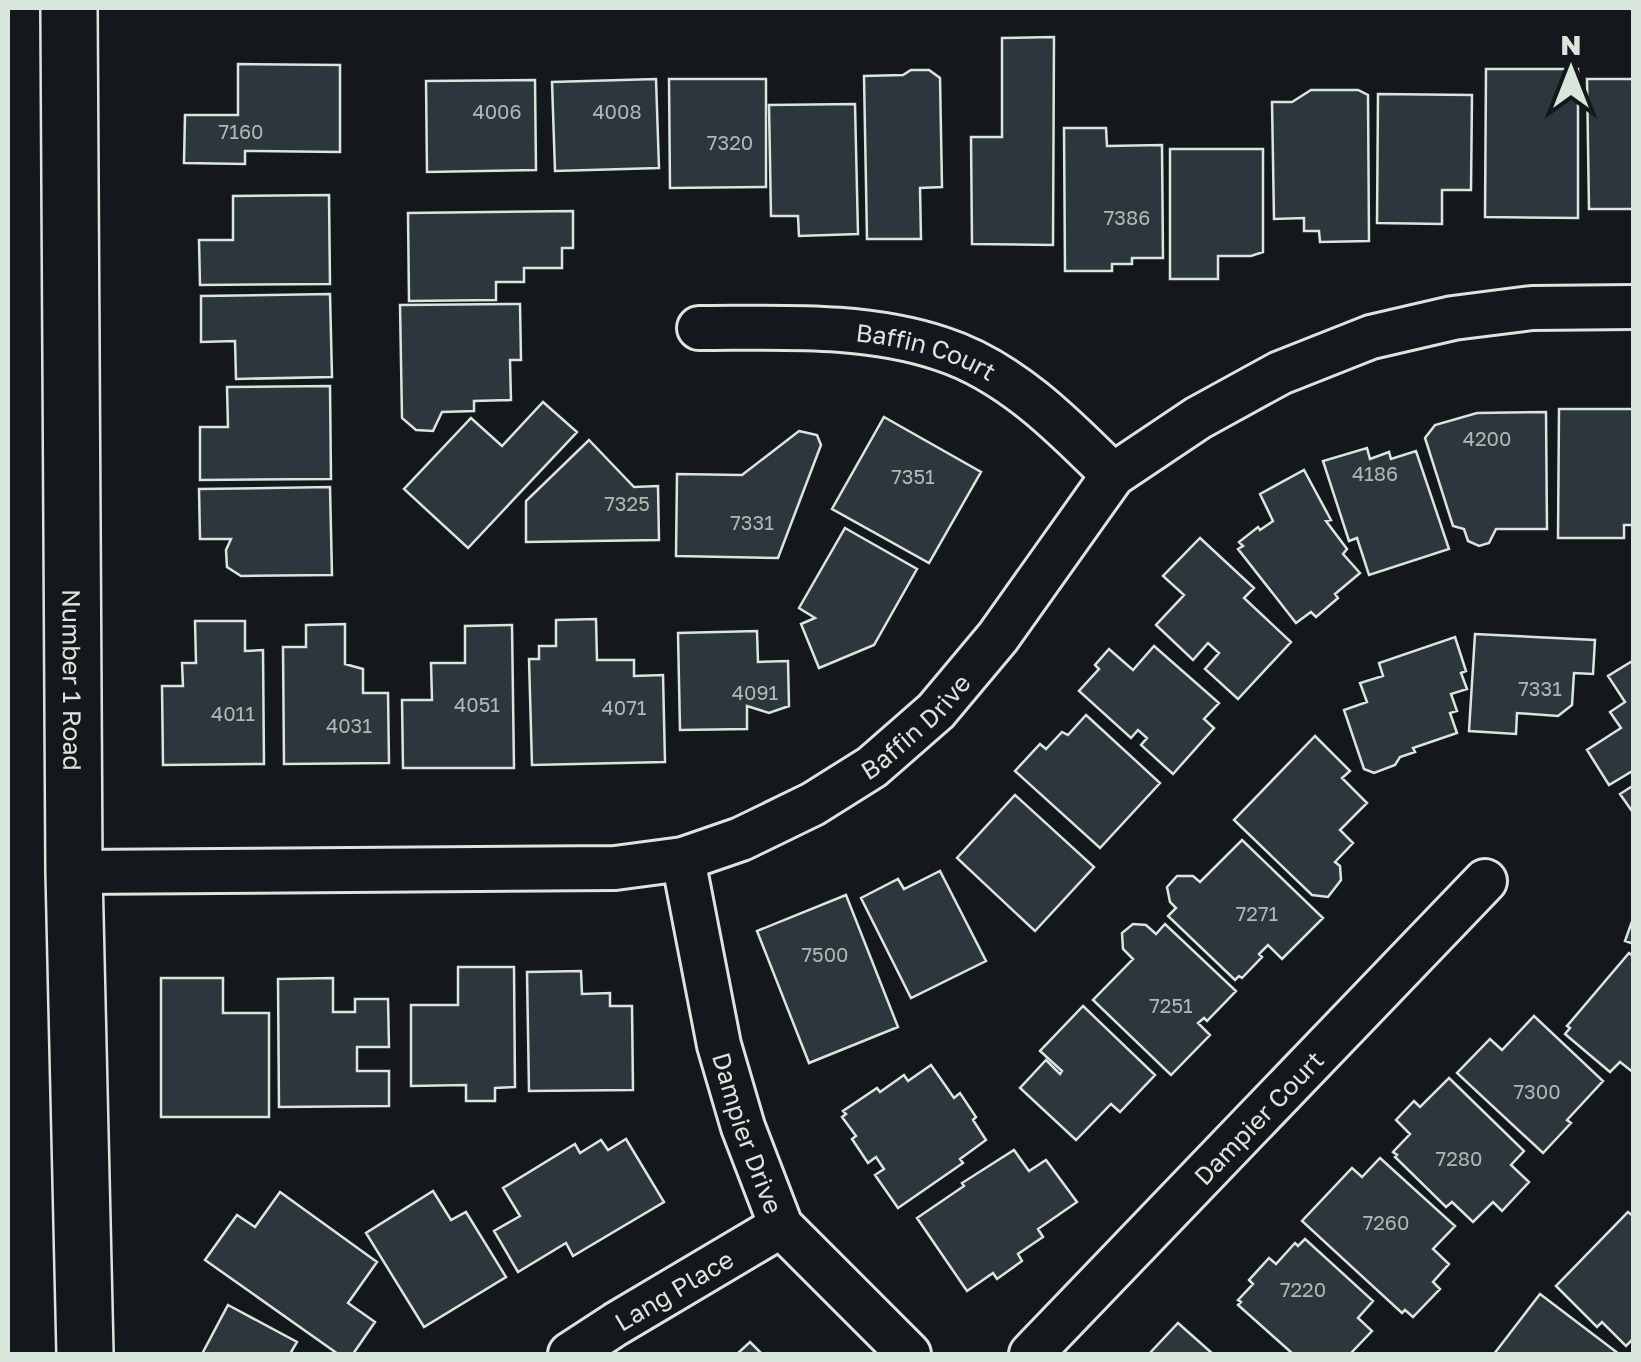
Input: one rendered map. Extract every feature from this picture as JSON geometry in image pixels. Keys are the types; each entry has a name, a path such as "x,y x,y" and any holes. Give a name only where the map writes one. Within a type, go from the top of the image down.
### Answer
{"main road":[{"name":"Number 1 Road","path":"69,8 74,872 85,1354"}],"street":[{"name":"Baffin Drive","path":"74,872 615,868 683,860 741,839 814,804 872,767 936,711 998,637 1113,475 1198,418 1280,373 1371,336 1452,318 1532,308 1634,307"},
{"name":"Baffin Court","path":"699,328 808,328 881,334 944,349 995,374 1050,413 1113,475"},
{"name":"Dampier Drive","path":"683,860 718,1046 743,1127 781,1226 909,1354"},
{"name":"Dampier Court","path":"1032,1354 1485,881"},
{"name":"Lang Place","path":"570,1354 781,1226"}],"building":[{"path":"1054,37 1053,245 972,244 971,137 1002,137 1002,38"},
{"path":"238,64 340,65 340,152 245,151 245,164 184,163 185,115 238,115"},
{"path":"1486,69 1578,69 1578,218 1485,217"},
{"path":"911,70 929,70 940,78 942,187 920,188 921,239 867,239 864,76 903,75"},
{"path":"656,79 659,168 555,171 552,82"},
{"path":"669,79 766,79 766,187 670,188"},
{"path":"1587,79 1634,79 1634,209 1589,209"},
{"path":"535,80 536,170 427,172 426,81"},
{"path":"1311,90 1358,90 1368,95 1369,241 1320,242 1319,231 1304,231 1304,218 1274,219 1272,102 1292,102"},
{"path":"1378,94 1472,95 1471,190 1442,190 1442,224 1377,223"},
{"path":"855,104 858,234 799,236 798,216 771,216 769,105"},
{"path":"1064,128 1106,128 1107,146 1162,145 1163,258 1132,258 1132,264 1112,264 1112,271 1065,271"},
{"path":"1170,149 1263,149 1263,252 1218,256 1218,279 1170,279"},
{"path":"329,195 330,284 200,285 199,240 233,240 233,196"},
{"path":"573,211 573,248 562,248 562,268 524,268 524,282 496,282 496,300 409,301 408,213"},
{"path":"330,294 332,377 236,379 235,341 201,342 201,296"},
{"path":"520,304 521,360 510,360 511,400 474,401 474,411 442,412 433,431 416,430 402,418 400,305"},
{"path":"330,386 331,479 200,480 200,427 228,427 227,387"},
{"path":"543,402 577,432 468,548 404,489 471,418 502,446"},
{"path":"1559,409 1633,409 1634,525 1624,525 1624,538 1558,538"},
{"path":"1546,412 1547,529 1496,529 1489,543 1479,546 1468,541 1464,529 1453,526 1425,438 1435,425 1477,413"},
{"path":"884,417 981,472 929,563 832,509"},
{"path":"799,431 817,435 821,445 778,558 676,556 677,474 742,475"},
{"path":"589,440 634,487 658,486 659,540 526,542 526,501"},
{"path":"1367,448 1370,459 1389,452 1391,459 1416,451 1449,549 1369,575 1357,538 1349,541 1323,461"},
{"path":"1304,470 1331,520 1326,521 1347,549 1343,554 1360,573 1316,617 1311,612 1296,623 1238,549 1243,546 1239,542 1273,521 1260,494"},
{"path":"330,487 332,575 241,576 227,567 226,550 231,539 200,539 199,489"},
{"path":"845,528 917,569 874,645 819,668 801,624 815,618 799,608"},
{"path":"1200,538 1254,588 1244,598 1291,642 1238,699 1205,669 1219,653 1208,643 1193,660 1156,625 1184,595 1163,576"},
{"path":"596,619 597,660 634,660 634,676 663,675 665,762 532,765 529,659 539,659 539,646 556,646 556,620"},
{"path":"195,621 245,621 245,651 263,650 264,764 163,765 162,686 183,686 182,663 196,663"},
{"path":"345,624 345,664 363,669 363,693 388,693 389,763 284,764 283,647 306,647 306,625"},
{"path":"512,625 514,768 403,768 402,700 432,700 431,663 465,663 465,626"},
{"path":"757,631 758,662 788,661 789,706 769,713 747,706 747,729 680,730 678,633"},
{"path":"1475,634 1595,640 1593,674 1574,673 1572,705 1558,716 1517,713 1516,734 1469,731"},
{"path":"1455,637 1466,671 1461,673 1467,689 1451,694 1457,711 1450,713 1457,733 1413,748 1415,752 1400,757 1395,765 1374,773 1364,769 1344,710 1367,702 1360,683 1383,676 1379,663"},
{"path":"1154,646 1219,703 1204,719 1214,728 1173,774 1141,745 1147,738 1138,730 1131,738 1079,691 1099,669 1095,665 1109,649 1133,670"},
{"path":"1634,660 1634,770 1609,785 1587,750 1621,728 1610,712 1625,702 1608,676"},
{"path":"1086,715 1160,783 1100,848 1015,771 1040,744 1046,749 1062,732 1068,735"},
{"path":"1315,736 1350,771 1342,778 1367,803 1340,830 1353,843 1335,862 1340,866 1341,880 1328,897 1312,895 1234,820"},
{"path":"1634,785 1634,814 1620,794"},
{"path":"1015,795 1094,867 1035,931 957,858"},
{"path":"1242,840 1323,918 1282,959 1268,945 1259,954 1262,957 1242,978 1235,980 1168,916 1176,908 1170,902 1167,887 1177,876 1193,876 1200,882"},
{"path":"940,871 986,961 911,998 861,898 898,879 904,889"},
{"path":"846,895 898,1027 809,1063 757,931"},
{"path":"1634,916 1634,944 1625,941"},
{"path":"1133,924 1146,925 1156,934 1165,924 1236,991 1207,1021 1204,1018 1198,1023 1210,1035 1171,1075 1093,1000 1133,959 1123,949 1122,933"},
{"path":"1629,953 1634,957 1634,1073 1620,1062 1610,1072 1565,1034 1570,1028 1567,1026"},
{"path":"458,967 514,967 515,1087 495,1088 495,1101 466,1101 466,1085 411,1086 411,1005 458,1005"},
{"path":"581,971 582,994 610,993 610,1006 632,1006 633,1090 529,1091 527,972"},
{"path":"161,978 223,978 223,1013 269,1013 269,1117 161,1117"},
{"path":"333,978 333,1012 355,1012 355,999 388,999 389,1047 357,1047 357,1071 389,1071 389,1106 279,1107 278,979"},
{"path":"1083,1006 1155,1075 1120,1112 1111,1104 1076,1140 1020,1088 1046,1060 1060,1074 1062,1071 1040,1051"},
{"path":"1534,1016 1603,1081 1543,1153 1457,1073 1490,1039 1502,1050"},
{"path":"931,1065 954,1098 960,1093 986,1140 960,1159 963,1163 898,1208 875,1175 884,1169 876,1157 868,1163 852,1139 856,1136 842,1117 846,1114 843,1111 877,1088 880,1092 904,1075 908,1081"},
{"path":"1449,1078 1524,1151 1511,1165 1529,1182 1502,1211 1493,1202 1473,1222 1452,1202 1446,1207 1393,1152 1410,1134 1396,1120 1414,1101 1420,1107"},
{"path":"626,1139 664,1202 573,1256 566,1243 518,1272 494,1231 520,1216 503,1188 575,1144 580,1153 601,1140 608,1150"},
{"path":"1014,1150 1029,1171 1046,1160 1077,1202 1038,1229 1043,1237 1018,1254 1022,1261 997,1279 993,1273 967,1291 917,1218"},
{"path":"1380,1158 1455,1226 1433,1249 1449,1264 1433,1282 1440,1289 1413,1317 1405,1310 1402,1313 1302,1221 1352,1168 1362,1177"},
{"path":"433,1191 451,1220 466,1212 506,1277 424,1327 366,1233"},
{"path":"280,1192 377,1262 348,1303 375,1322 353,1354 338,1354 205,1260 237,1215 255,1227"},
{"path":"1628,1212 1634,1217 1634,1338 1626,1346 1602,1322 1597,1327 1556,1286"},
{"path":"1305,1239 1373,1301 1358,1318 1372,1331 1350,1354 1293,1354 1238,1305 1253,1284 1249,1280 1269,1258 1276,1264 1295,1243 1298,1246"},
{"path":"1540,1294 1619,1354 1494,1354"},
{"path":"228,1305 297,1342 290,1354 202,1354"},
{"path":"1178,1323 1213,1354 1149,1354"},
{"path":"750,1342 762,1354 737,1354"}]}
